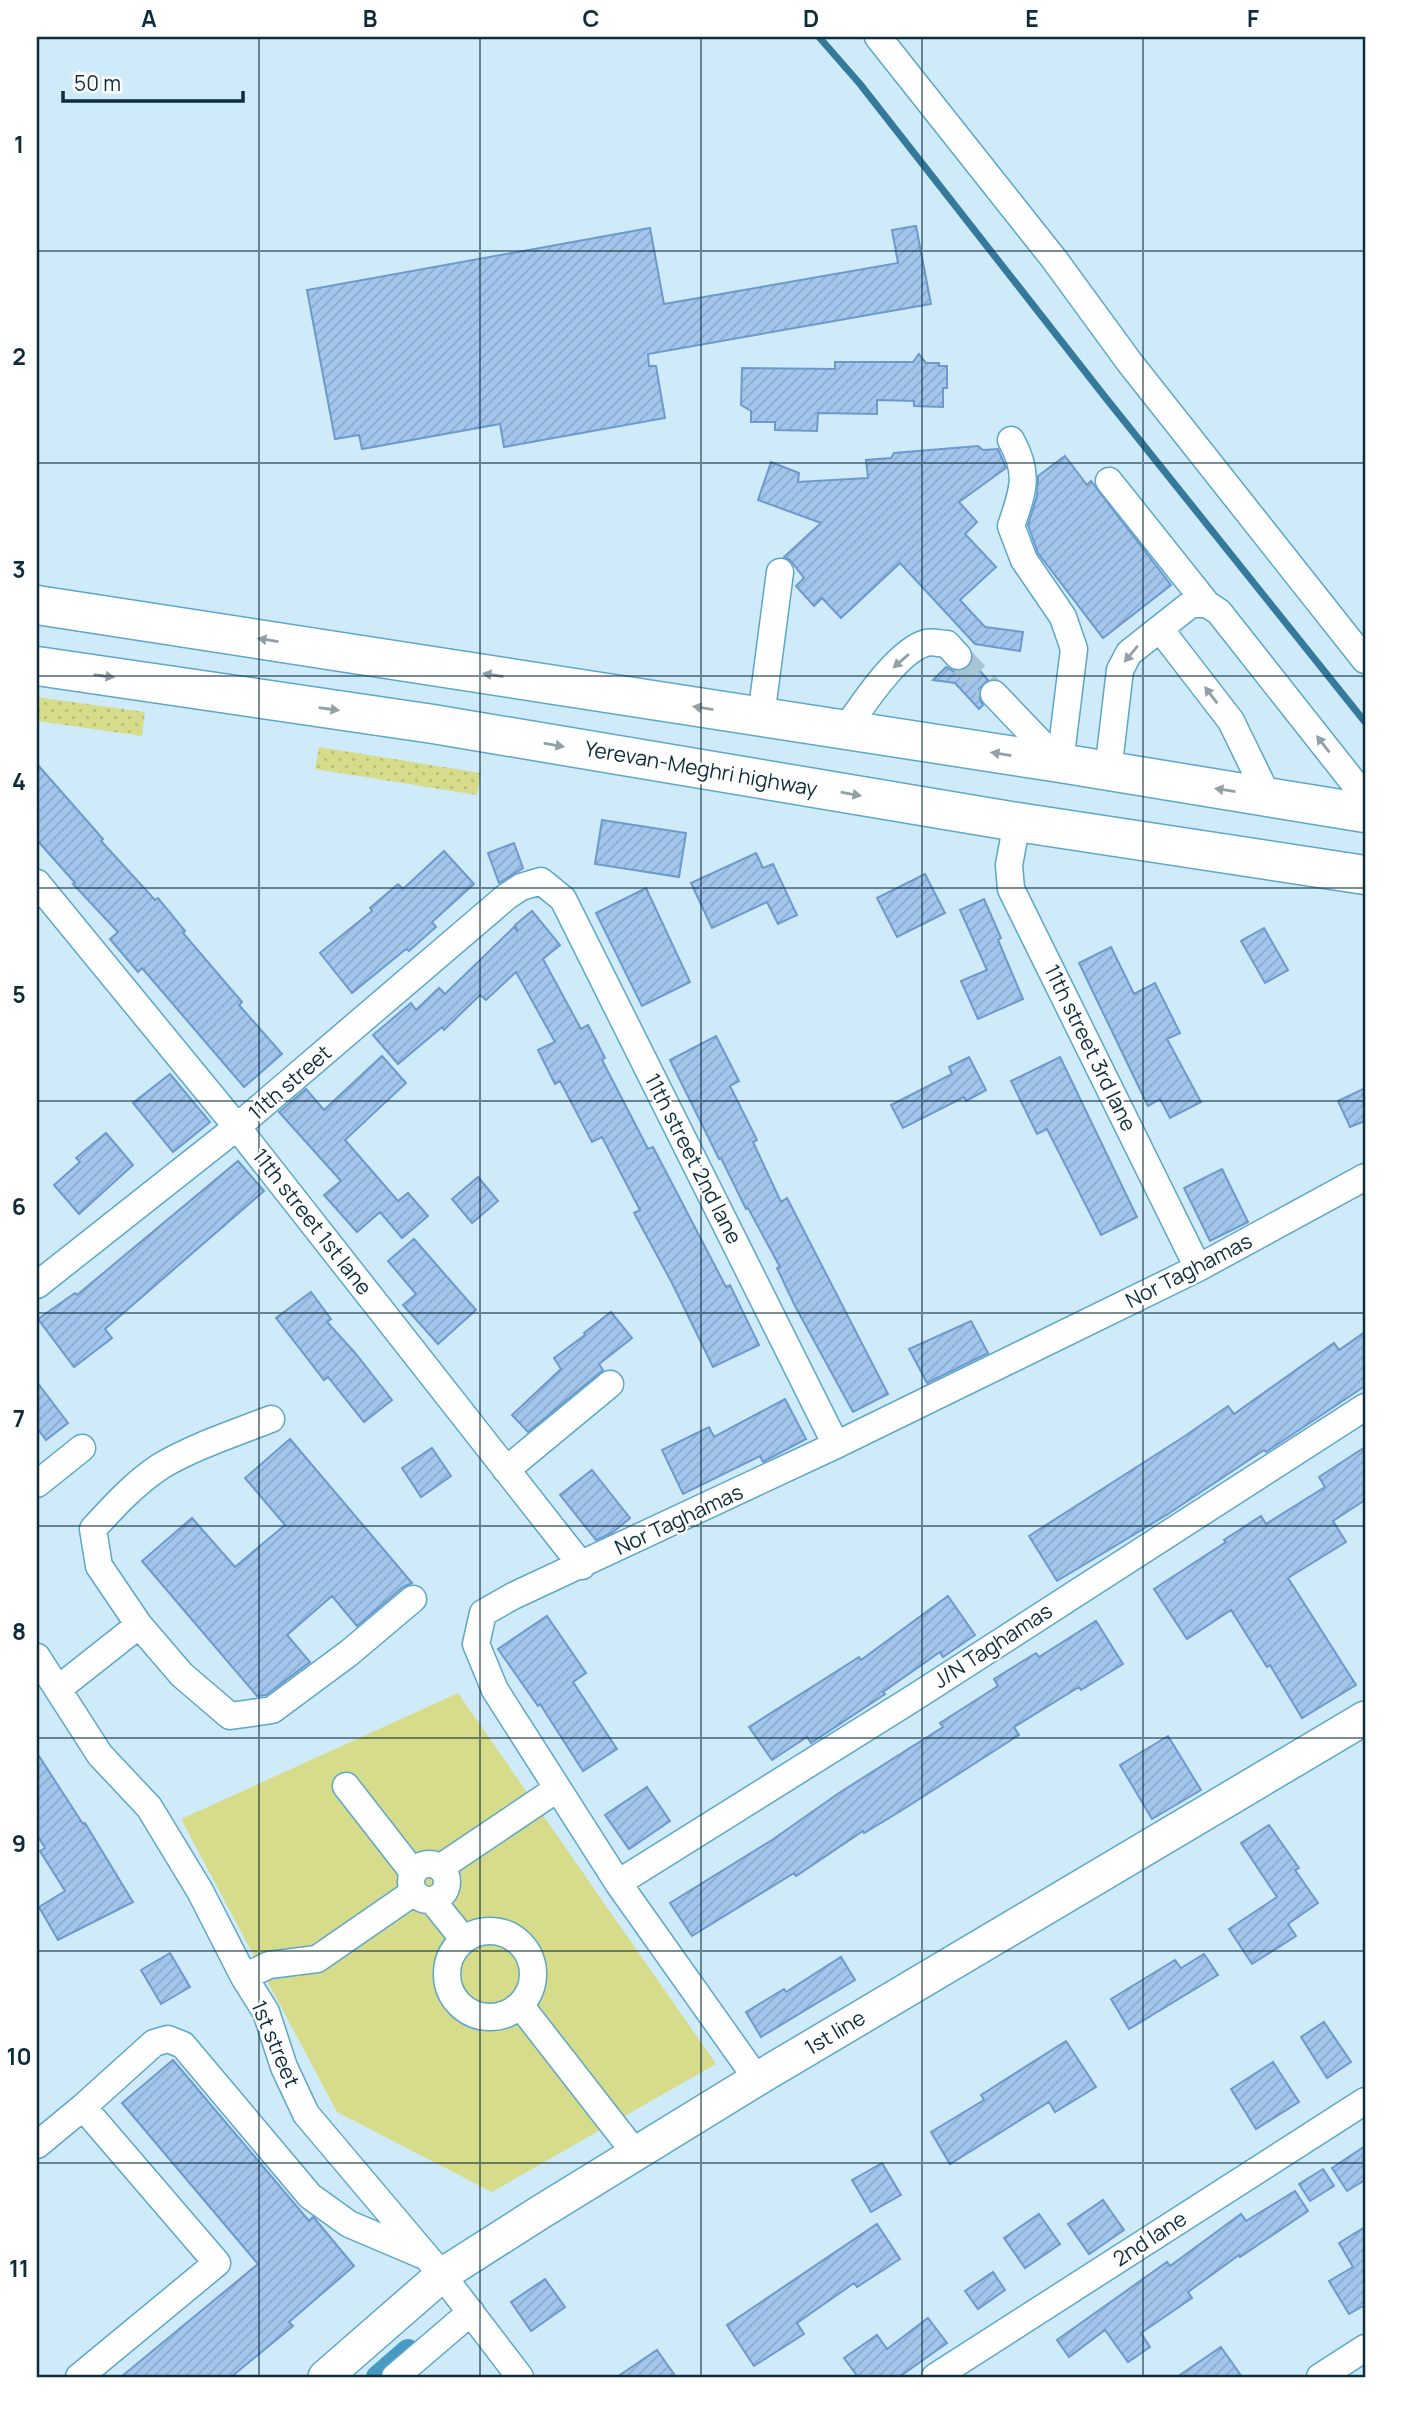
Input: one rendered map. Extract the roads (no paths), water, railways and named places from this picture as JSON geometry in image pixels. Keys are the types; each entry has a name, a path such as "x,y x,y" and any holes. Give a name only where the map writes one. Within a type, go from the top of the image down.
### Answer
{"highway":[{"path":"37,605 1060,763 1365,813"},
{"name":"Yerevan-Meghri highway","path":"37,666 446,727 1017,822 1365,875"}],"main road":[{"name":"1st line","path":"325,2377 434,2266 636,2154 757,2079 1365,1718"}],"street":[{"path":"878,37 1054,259 1130,363 1365,660"},
{"path":"1011,440 1019,453 1024,485 1011,526 1024,560 1063,617 1074,649 1060,763"},
{"path":"1109,481 1207,604 1219,612 1365,797"},
{"path":"761,717 780,572"},
{"path":"1108,772 1121,670 1129,653 1191,604 1207,604"},
{"path":"1160,629 1231,721 1268,797"},
{"path":"845,730 878,682 903,657 926,642 947,644 958,656"},
{"path":"994,694 1060,763"},
{"name":"11th street 3rd lane","path":"1017,822 1009,864 1012,889 1198,1268"},
{"name":"11th street","path":"37,1285 237,1127 506,897 521,887 541,881"},
{"name":"11th street 2nd lane","path":"541,881 563,899 836,1445"},
{"name":"11th street 1st lane","path":"37,883 237,1127 582,1566"},
{"name":"Nor Taghamas","path":"757,2079 618,1883 495,1690 476,1644 484,1613 513,1596 836,1445 1198,1268 1365,1177"},
{"path":"506,1470 610,1384"},
{"name":"J/N Taghamas","path":"618,1883 912,1699 1365,1408"},
{"path":"271,1419 221,1438 161,1466 124,1495 93,1529 99,1566 139,1625 182,1675 230,1716 272,1710 349,1653 414,1599"},
{"path":"37,1484 82,1448"},
{"path":"58,1689 139,1625"},
{"name":"1st street","path":"37,1657 100,1755 149,1807 200,1891 244,1977 266,2012 284,2067 306,2114 434,2266 520,2377"},
{"path":"346,1786 420,1888 464,1940"},
{"path":"244,1977 269,1965 317,1959 420,1888 423,1864 441,1867 557,1789"},
{"path":"491,1931 505,1933 518,1941 527,1952 533,1980 520,2005 508,2013 481,2016 457,2001 447,1976 454,1950 477,1933 491,1931"},
{"path":"520,2005 636,2154"},
{"path":"37,2145 154,2043 168,2039 183,2046 310,2196 349,2224 434,2266"},
{"name":"2nd lane","path":"935,2377 1365,2101"},
{"path":"79,2377 217,2263 83,2107"},
{"path":"395,2377 471,2312"},
{"path":"1320,2377 1365,2348"}],"waterway":[{"path":"819,37 860,84 1105,397 1365,722"},
{"path":"378,2377 408,2351"}],"tunnel":[{"path":"958,656 994,694"}]}
